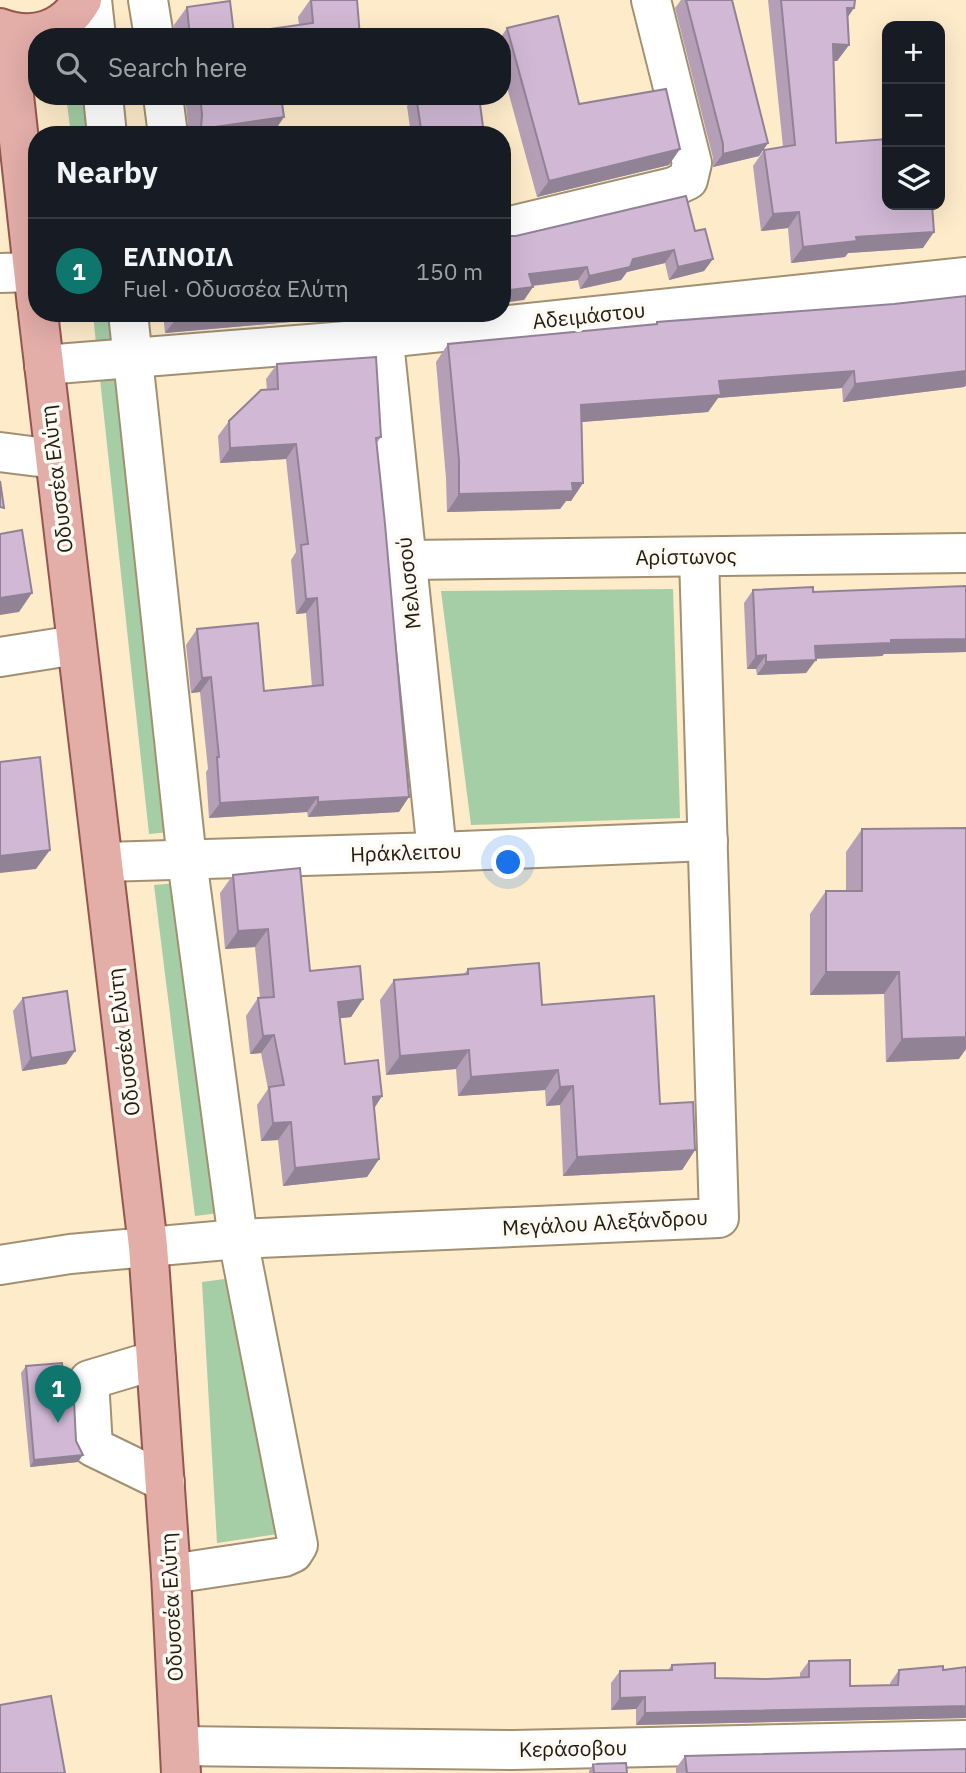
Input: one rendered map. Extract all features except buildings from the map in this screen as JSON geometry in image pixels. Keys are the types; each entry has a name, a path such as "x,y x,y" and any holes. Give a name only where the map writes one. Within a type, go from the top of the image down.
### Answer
{"main road":[{"path":"54,28 74,13 82,0 92,0"},
{"path":"23,284 3,29 28,34"},
{"name":"Οδυσσέα Ελύτη","path":"39,322 148,1246 171,1574 180,1759"}],"street":[{"path":"92,0 95,28"},
{"path":"148,0 153,28"},
{"path":"511,226 673,187 688,180 692,163 651,0"},
{"path":"104,105 106,126"},
{"path":"164,105 168,126"},
{"name":"Αδειμάστου","path":"511,314 966,277"},
{"path":"129,322 187,860 237,1239 298,1545 293,1553 284,1557 171,1574"},
{"name":"Αδειμάστου","path":"44,365 134,358 419,322"},
{"name":"Μελισσού","path":"383,325 437,852"},
{"path":"0,452 55,459"},
{"name":"Αρίστωνος","path":"407,559 966,553"},
{"name":"Μεγάλου Αλεξάνδρου","path":"0,1265 69,1254 237,1239 719,1218 699,557"},
{"path":"0,657 76,645"},
{"name":"Ηράκλειτου","path":"104,862 708,841"},
{"path":"156,1360 89,1380 93,1447 165,1482"},
{"name":"Κεράσοβου","path":"180,1759 515,1762 966,1740"}],"green space":[{"path":"67,105 88,105 91,126 70,126"},
{"path":"94,322 115,322 117,342 96,344"},
{"path":"121,377 169,832 149,834 100,379"},
{"path":"673,589 680,818 471,825 441,591"},
{"path":"176,883 219,1213 195,1216 154,885"},
{"path":"232,1278 278,1534 217,1543 202,1282"}],"place":[{"name":"ΕΛΙΝΟΙΛ","path":"58,1423"}]}
